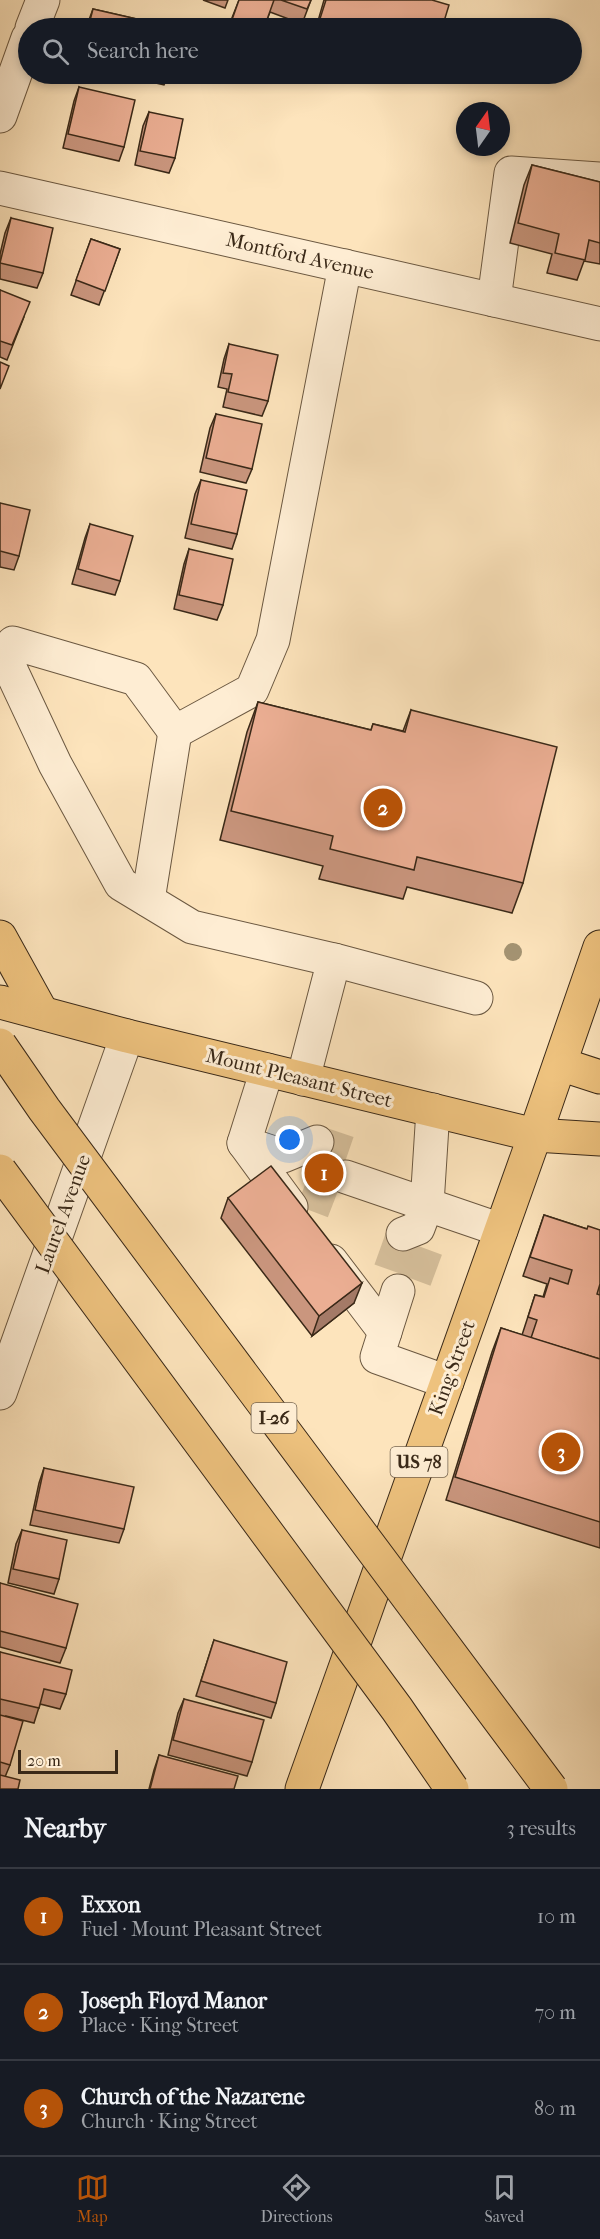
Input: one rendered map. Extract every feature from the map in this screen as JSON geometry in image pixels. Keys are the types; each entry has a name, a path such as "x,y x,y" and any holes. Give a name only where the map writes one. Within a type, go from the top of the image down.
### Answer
{"main road":[{"path":"0,937 42,1013"},
{"name":"King Street","path":"302,1789 600,947"},
{"name":"Mount Pleasant Street","path":"0,1002 127,1036 535,1135 600,1139"},
{"name":"I-26","path":"0,1045 44,1109 551,1789"},
{"path":"560,1064 600,1077"},
{"path":"0,1171 397,1708 452,1789"}],"street":[{"path":"36,18 43,0"},
{"path":"0,116 18,66"},
{"path":"494,300 512,172 600,179"},
{"name":"Montford Avenue","path":"0,188 600,324"},
{"path":"175,732 252,690 273,640 345,266"},
{"path":"148,900 175,732 136,679 13,643 3,653 55,764 121,884 192,927 334,960 476,998"},
{"path":"303,1079 334,960"},
{"name":"Laurel Avenue","path":"0,1393 127,1036"},
{"path":"244,1143 267,1070"},
{"path":"419,1228 433,1110"},
{"path":"244,1143 303,1163"},
{"path":"244,1143 385,1332"},
{"path":"349,1179 419,1228 501,1230"},
{"path":"401,1280 377,1357 447,1382"}],"building":[{"path":"239,0 274,0 268,18 233,18"},
{"path":"281,0 311,0 307,9"},
{"path":"326,0 432,0 449,5 445,18 320,18"},
{"path":"93,9 132,18 91,18"},
{"path":"79,87 135,100 124,147 68,134"},
{"path":"149,112 183,119 175,158 140,151"},
{"path":"532,165 600,182 600,243 589,240 585,260 555,253 559,234 518,223"},
{"path":"11,218 53,228 43,273 0,263"},
{"path":"91,239 120,249 105,291 76,280"},
{"path":"0,290 30,302 12,345 0,341"},
{"path":"229,344 278,355 268,401 228,392 232,374 223,373"},
{"path":"0,362 9,366 0,389"},
{"path":"216,414 262,424 252,469 206,458"},
{"path":"201,480 247,490 237,534 191,524"},
{"path":"0,503 30,510 19,556 0,551"},
{"path":"90,524 133,536 120,581 78,569"},
{"path":"189,549 233,559 223,605 179,595"},
{"path":"258,702 371,730 373,724 405,732 411,710 557,747 523,883 417,857 414,870 330,849 333,836 231,811"},
{"path":"271,1166 362,1283 319,1316 228,1198"},
{"path":"544,1215 587,1229 588,1226 600,1230 600,1284 597,1294 600,1295 600,1359 531,1338 537,1320 528,1317 535,1295 544,1297 550,1278 568,1284 572,1270 530,1257"},
{"path":"501,1328 600,1359 600,1522 455,1477"},
{"path":"44,1468 134,1487 124,1529 35,1510"},
{"path":"22,1530 67,1540 59,1579 13,1569"},
{"path":"0,1583 78,1604 66,1648 0,1631"},
{"path":"214,1640 287,1662 276,1703 201,1681"},
{"path":"0,1652 72,1670 66,1694 44,1689 39,1708 0,1699"},
{"path":"184,1699 264,1720 252,1762 173,1740"},
{"path":"0,1715 23,1721 10,1765 0,1762"},
{"path":"159,1755 238,1776 234,1789 150,1789"},
{"path":"0,1775 20,1780 18,1789 0,1789"}],"tunnel":[{"path":"317,1142 352,1154"},
{"path":"308,1164 346,1177"},
{"path":"303,1190 334,1202"},
{"path":"390,1270 403,1234"},
{"path":"415,1280 428,1245"}],"place":[{"name":"Joseph Floyd Manor","path":"383,808"},
{"name":"Exxon","path":"324,1173"},
{"name":"Church of the Nazarene","path":"561,1452"}]}
